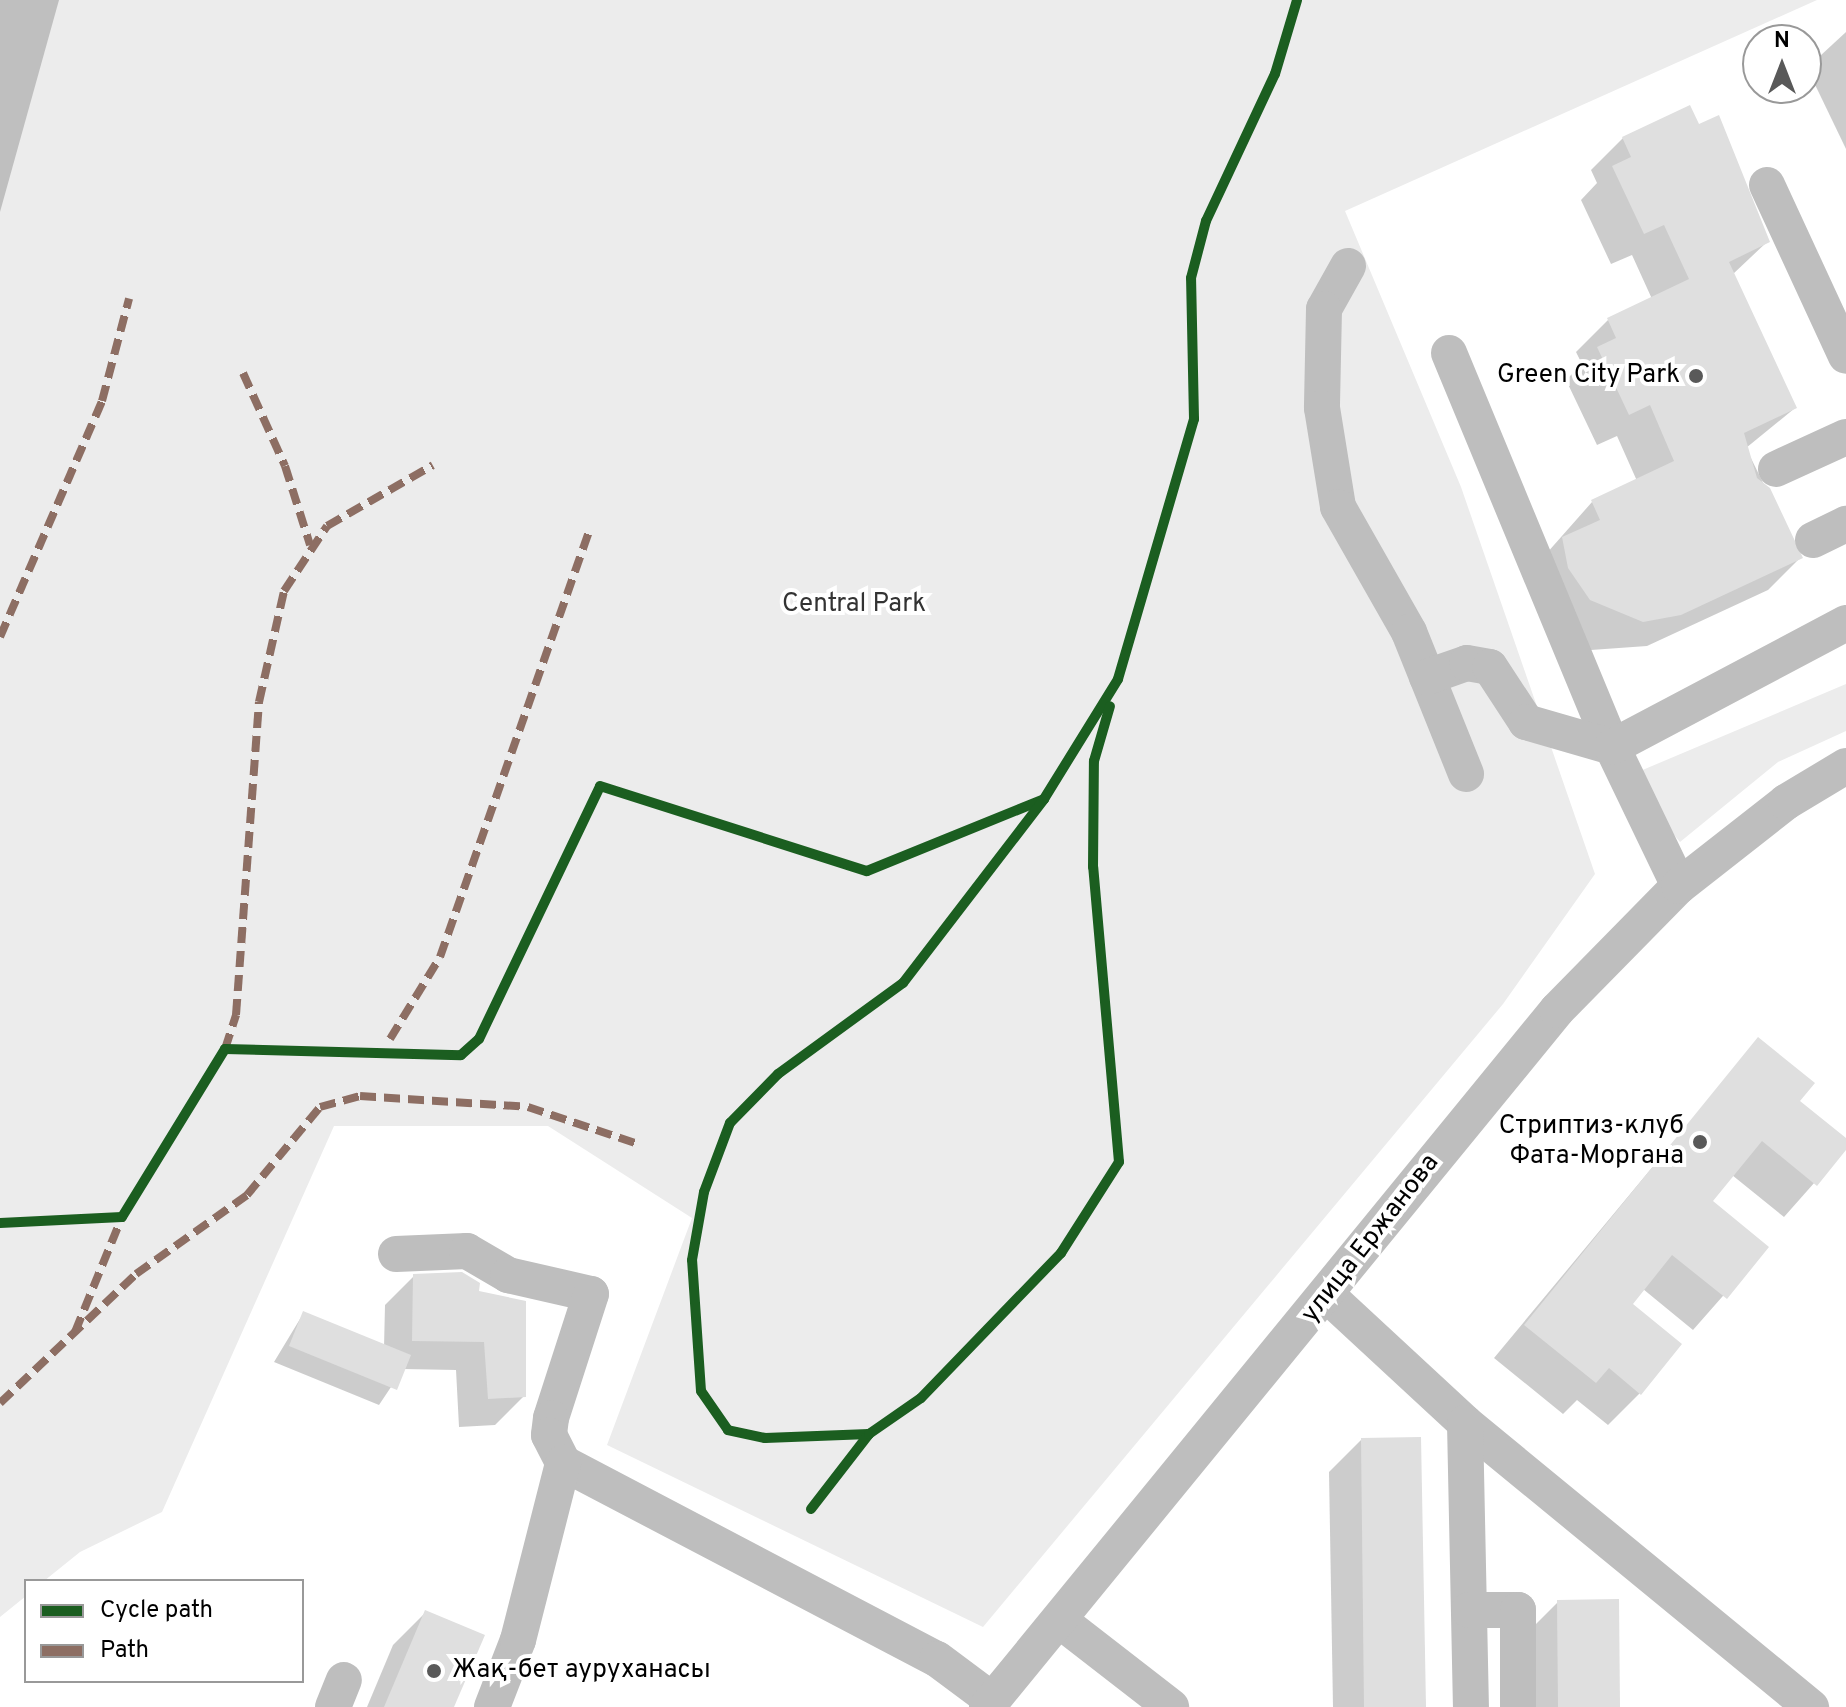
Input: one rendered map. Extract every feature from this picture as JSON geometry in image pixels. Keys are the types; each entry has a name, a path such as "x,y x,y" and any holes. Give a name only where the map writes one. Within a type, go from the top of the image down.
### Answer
{"street":[{"path":"1767,185 1846,356"},
{"path":"1348,266 1324,309 1322,408 1338,507 1427,677 1466,774"},
{"path":"1449,353 1612,747 1679,886"},
{"path":"1776,469 1846,437"},
{"path":"1813,540 1846,524"},
{"path":"1427,677 1467,663 1490,667 1526,722 1612,747 1846,623"},
{"name":"улица Ержанова","path":"990,1704 1328,1296 1557,1010 1679,886 1786,802 1846,766"},
{"path":"396,1254 467,1251 508,1275 591,1294 551,1418 549,1435 563,1463 937,1659 990,1704"},
{"path":"1328,1296 1465,1423 1811,1707"},
{"path":"1465,1423 1471,1707"},
{"path":"492,1707 518,1640 563,1463"},
{"path":"1469,1610 1518,1610 1518,1707"},
{"path":"1059,1620 1171,1707"}],"green space":[{"name":"Central Park","path":"0,0 1817,0 1763,24 1742,24 1742,34 1345,211 1461,487 1595,874 1503,1004 983,1627 607,1445 692,1218 548,1126 334,1126 162,1512 80,1552 46,1579 24,1579 24,1598 0,1617"},
{"path":"1846,684 1846,731 1778,762 1680,842 1626,777"}],"shaded area":[{"path":"0,0 59,0 0,212"}],"building":[{"name":"Green City Park","path":"1690,105 1699,124 1719,115 1770,242 1729,262 1797,408 1744,433 1757,478 1770,488 1803,558 1681,615 1643,622 1590,600 1568,568 1562,537 1600,520 1591,500 1674,461 1650,405 1629,415 1597,347 1616,338 1607,318 1689,279 1664,225 1644,234 1612,166 1631,157 1622,137"},
{"path":"1758,1037 1815,1083 1800,1101 1846,1138 1846,1150 1817,1186 1762,1141 1713,1201 1769,1247 1727,1299 1672,1255 1633,1304 1682,1344 1641,1395 1609,1368 1596,1383 1524,1325"},
{"path":"462,1272 480,1283 479,1291 526,1301 526,1397 488,1399 484,1342 412,1341 413,1274"},
{"path":"303,1311 411,1355 397,1390 289,1346"},
{"path":"1421,1437 1426,1707 1364,1707 1361,1438"},
{"path":"1619,1599 1620,1707 1558,1707 1557,1600"},
{"name":"Жақ-бет ауруханасы","path":"425,1610 485,1635 454,1707 384,1707"}],"marked path":[{"path":"0,637 102,401 129,299"},
{"path":"243,373 285,466 310,545"},
{"path":"225,1049 236,1015 259,702 284,591 327,526 433,465"},
{"path":"390,1039 440,957 590,529"},
{"path":"0,1403 136,1274 247,1195 320,1107 360,1096 528,1107 635,1143"},
{"path":"75,1332 122,1217"}],"cycle path":[{"path":"0,1223 122,1217 225,1049 461,1055 479,1039 600,786 867,871 1044,799 1118,679 1194,419 1191,278 1206,221 1275,74 1297,0"},
{"path":"811,1509 869,1434 921,1398 1061,1253 1119,1162 1093,867 1094,761 1110,706"},
{"path":"869,1434 765,1438 728,1430 701,1391 692,1260 704,1192 730,1123 778,1074 903,983 1044,799"}],"place":[{"name":"Green City Park","path":"1696,376"},
{"name":"Стриптиз-клуб Фата-Моргана","path":"1700,1142"},
{"name":"Жақ-бет ауруханасы","path":"434,1671"}]}
